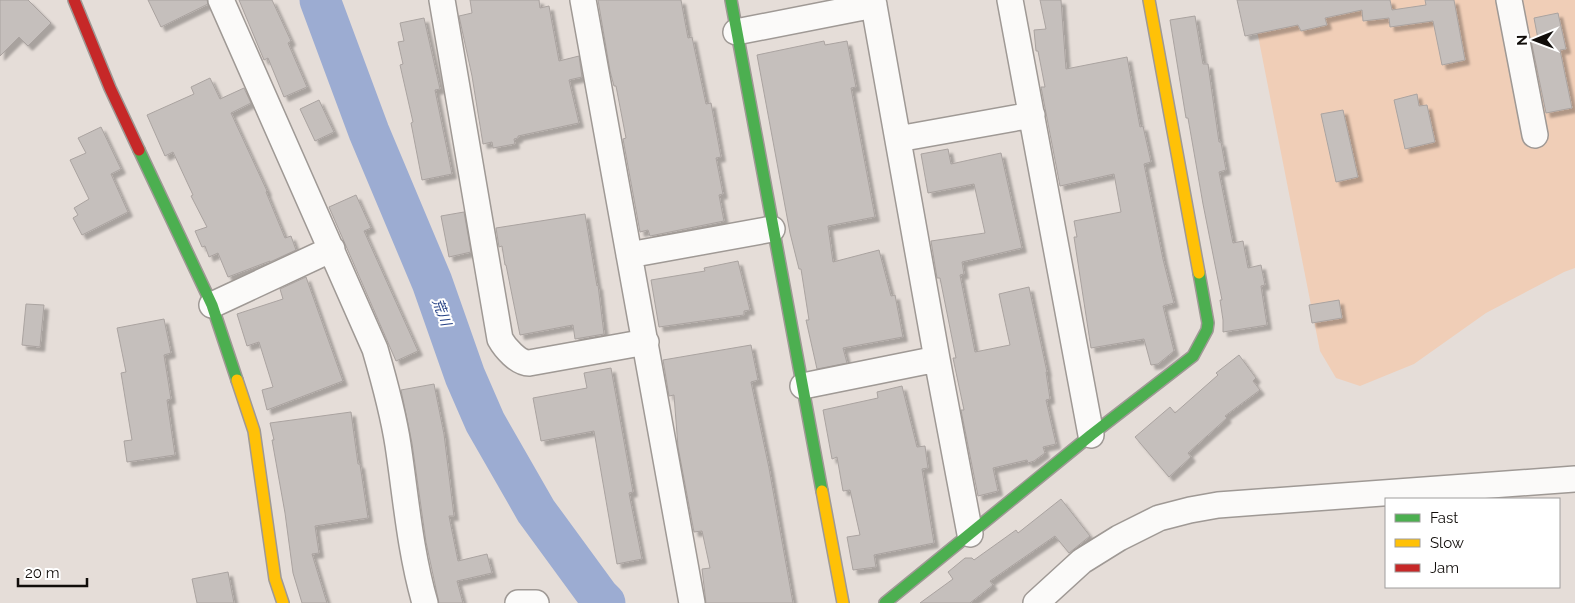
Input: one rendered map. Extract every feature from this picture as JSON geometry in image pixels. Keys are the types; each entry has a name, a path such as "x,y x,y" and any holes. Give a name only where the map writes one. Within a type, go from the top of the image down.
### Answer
{"street":[{"path":"74,0 110,88 212,305 254,432 275,579 283,603"},
{"path":"221,0 375,349 386,386 398,443 412,550 425,603"},
{"path":"442,0 500,339 505,347 524,363 646,342"},
{"path":"583,0 692,603"},
{"path":"730,0 844,603"},
{"path":"1010,0 1090,435"},
{"path":"885,603 1090,435 1193,356 1207,330 1208,323 1149,0"},
{"path":"1509,0 1535,135"},
{"path":"736,32 874,3 970,534"},
{"path":"898,139 1032,115"},
{"path":"630,255 772,228"},
{"path":"212,305 332,249"},
{"path":"803,386 937,359"},
{"path":"1036,603 1082,561 1119,538 1159,518 1190,510 1218,506 1575,480"},
{"path":"518,603 536,603"}],"shaded area":[{"path":"1251,0 1575,0 1575,268 1486,313 1414,364 1360,386 1336,378 1320,351"}],"building":[{"path":"0,0 28,0 51,23 28,46 19,37 0,56"},
{"path":"148,0 207,0 208,4 161,27"},
{"path":"239,0 272,0 291,41 288,43 307,87 284,97 268,58 264,60"},
{"path":"470,0 539,0 540,8 549,6 559,61 579,56 582,77 569,80 579,123 518,136 518,138 514,139 515,144 493,148 492,142 483,144 472,76 459,16 472,13"},
{"path":"598,0 681,0 688,38 692,37 706,104 711,103 721,157 716,158 723,194 719,195 724,221 650,236 648,230 640,232 623,139 626,138 616,86 614,86 610,71"},
{"path":"1040,0 1061,0 1066,69 1127,57 1140,127 1143,126 1151,162 1144,164 1174,303 1163,306 1174,351 1158,364 1151,365 1144,339 1091,348 1074,237 1077,237 1074,221 1121,212 1114,174 1060,186 1041,87 1045,87 1038,51 1036,51 1034,30 1046,29"},
{"path":"1237,0 1390,0 1392,10 1426,5 1425,0 1454,0 1465,60 1442,65 1433,21 1390,27 1389,18 1363,21 1362,10 1325,18 1327,25 1301,31 1298,25 1245,36"},
{"path":"1558,13 1566,49 1560,50 1572,108 1546,113 1531,40 1538,39 1534,18"},
{"path":"1195,16 1203,64 1208,64 1219,142 1221,142 1226,170 1219,172 1233,243 1243,241 1248,268 1261,265 1265,285 1261,286 1267,325 1223,332 1220,300 1222,300 1188,118 1186,118 1170,20"},
{"path":"424,18 440,89 435,90 452,174 422,180 411,123 413,122 400,65 403,64 398,42 404,41 400,23"},
{"path":"824,41 825,45 847,41 856,87 851,88 875,217 828,226 833,262 879,250 891,296 895,295 903,337 843,348 847,363 817,369 806,320 809,320 801,269 799,269 790,233 757,55"},
{"path":"210,78 220,99 244,88 251,103 231,113 267,191 285,238 291,236 296,250 270,262 228,277 218,253 209,257 205,246 202,247 195,231 207,227 191,196 193,195 173,152 165,156 147,115 194,94 191,87"},
{"path":"1417,94 1419,106 1427,105 1435,142 1405,149 1394,100"},
{"path":"319,100 334,132 315,141 300,109"},
{"path":"1343,110 1358,177 1336,182 1321,114"},
{"path":"101,127 121,169 111,174 128,212 82,235 73,218 78,215 74,208 89,199 70,160 86,153 78,138"},
{"path":"948,149 951,164 1001,153 1022,248 962,262 964,274 960,275 975,352 1010,345 999,294 1029,287 1047,372 1050,399 1046,400 1056,444 1043,447 1045,453 1034,461 1028,463 1027,460 993,468 998,491 978,496 961,410 964,410 953,358 956,358 940,278 937,278 931,241 985,233 974,184 928,193 921,154"},
{"path":"356,195 371,228 364,231 418,351 396,361 329,207"},
{"path":"464,212 471,252 449,257 441,216"},
{"path":"585,214 598,285 604,334 575,339 573,325 520,335 502,246 499,247 496,228"},
{"path":"738,261 750,310 744,311 744,315 659,327 651,280 705,271 704,268"},
{"path":"306,277 343,381 267,410 262,390 273,387 259,342 247,346 237,314 283,299 280,289"},
{"path":"1339,300 1342,318 1312,323 1309,305"},
{"path":"26,304 44,305 40,347 22,345"},
{"path":"164,319 171,353 164,355 171,399 167,400 175,455 127,462 124,441 132,440 121,373 126,372 117,328"},
{"path":"751,345 758,380 751,382 769,468 793,603 706,603 702,569 710,568 702,531 694,532 678,447 674,395 669,396 663,360"},
{"path":"1239,355 1256,378 1253,381 1260,390 1225,416 1227,418 1188,453 1191,457 1169,477 1135,437 1170,407 1175,413 1218,375 1216,373"},
{"path":"611,368 633,492 629,493 642,559 617,564 594,431 541,441 533,398 587,388 584,373"},
{"path":"434,384 444,434 454,516 449,516 458,561 487,554 492,573 457,581 463,603 439,603 426,542 412,443 401,390"},
{"path":"902,386 917,447 925,446 928,468 922,469 934,543 874,555 876,567 853,570 847,537 860,535 850,490 843,491 837,457 832,459 823,410 878,398 877,392"},
{"path":"351,412 368,518 315,526 319,553 312,554 327,603 302,603 293,573 270,423"},
{"path":"1061,499 1090,536 1069,553 1055,536 990,581 993,585 970,603 920,603 953,579 948,572 965,558 972,558 974,560 1016,530 1018,533"},
{"path":"228,572 234,603 197,603 192,579"}],"waterway":[{"name":"荒川","path":"320,0 369,132 432,282 465,376 485,422 536,511 605,603"}],"traffic: fast":[{"path":"731,0 822,491"},
{"path":"139,150 212,305 237,380"},
{"path":"885,603 1091,435 1193,356 1207,330 1208,323 1199,273"}],"traffic: slow":[{"path":"1149,0 1199,273"},
{"path":"237,380 254,431 275,579 283,603"},
{"path":"822,491 843,603"}],"traffic: jam":[{"path":"74,0 110,88 139,150"}]}
